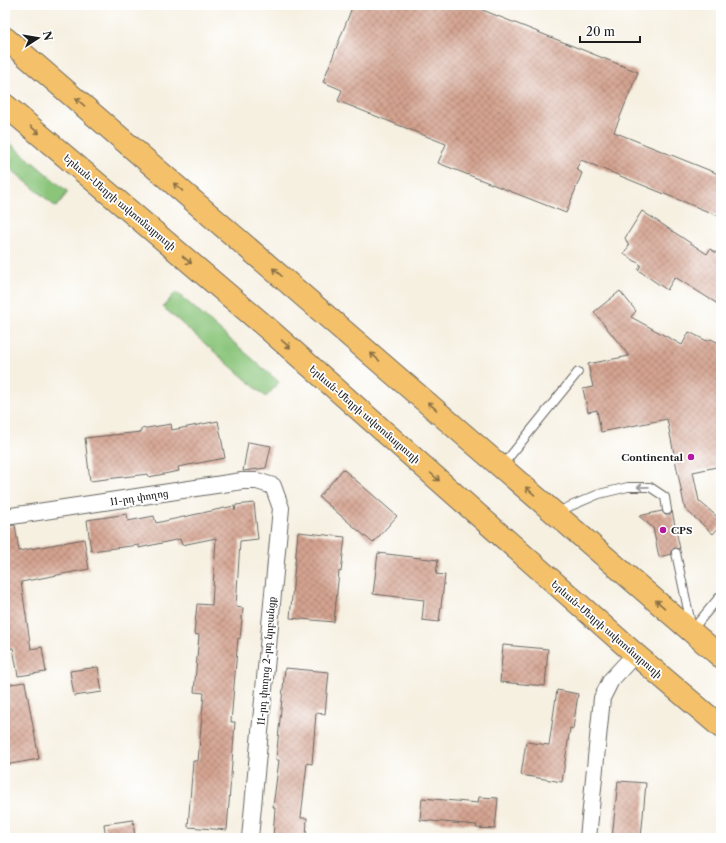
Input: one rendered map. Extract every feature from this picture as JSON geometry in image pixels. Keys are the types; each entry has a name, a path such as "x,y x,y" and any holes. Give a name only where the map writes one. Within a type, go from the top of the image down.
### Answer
{"highway":[{"path":"5,38 721,657"},
{"name":"Երևան-Մեղրի ավտոմայրուղի","path":"5,105 266,327 635,654 721,727"}],"street":[{"name":"11-րդ փողոց","path":"5,517 242,481 256,481 273,486"},
{"name":"11-րդ փողոց 2-րդ նրբանցք","path":"250,838 281,508 273,486"},
{"path":"588,838 602,698 611,680 635,654"}],"lane":[{"path":"501,467 578,372"},
{"path":"555,513 599,494 628,487 650,487 665,497 667,510"},
{"path":"676,553 692,631"},
{"path":"692,631 721,595"}],"green space":[{"path":"5,139 68,192 56,207 5,164"},
{"path":"176,292 279,382 266,397 163,307"}],"building":[{"path":"353,5 470,5 638,72 614,132 721,175 721,217 581,160 576,169 582,173 566,213 438,163 446,144 338,101 342,90 323,82"},
{"path":"642,211 707,254 710,249 721,256 721,306 675,277 667,290 638,270 641,265 624,254 629,246 625,238"},
{"path":"620,291 636,311 631,317 682,345 689,332 707,341 711,339 721,344 721,466 693,472 699,501 721,520 721,525 713,534 685,509 667,419 601,432 597,410 588,412 583,389 593,387 588,364 629,356 594,312"},
{"path":"218,421 225,458 178,467 179,471 149,477 148,474 90,481 85,438 141,432 141,429 171,424 172,430"},
{"path":"248,442 271,446 266,468 243,471"},
{"path":"343,469 397,516 373,543 319,497"},
{"path":"254,503 258,539 240,541 236,607 243,608 240,639 238,638 231,722 235,722 227,830 188,827 193,761 198,761 204,693 194,692 199,635 194,634 197,604 212,605 216,538 182,545 180,539 139,548 139,545 91,551 87,520 127,514 128,521 154,516 156,523 234,506 235,511 236,505"},
{"path":"662,511 665,515 667,515 671,514 672,511 680,549 674,548 671,551 671,554 659,557 653,528 639,516"},
{"path":"15,525 19,551 84,539 89,569 21,582 31,649 42,647 46,672 18,676 13,648 5,649 5,526"},
{"path":"298,532 345,537 341,572 339,571 334,622 290,618"},
{"path":"378,553 438,560 436,574 445,575 439,622 422,620 424,600 373,594"},
{"path":"503,645 548,649 545,686 500,682"},
{"path":"98,667 102,692 74,696 70,671"},
{"path":"285,668 329,672 325,714 316,713 312,764 307,763 301,818 307,818 306,838 273,838 275,808 273,807 279,760 276,760"},
{"path":"25,682 39,759 5,765 5,685"},
{"path":"557,690 578,694 573,729 570,728 562,782 521,775 526,742 549,745"},
{"path":"618,781 646,783 641,838 612,838"},
{"path":"479,797 498,798 495,829 476,828 477,825 420,820 422,798 478,803"},
{"path":"133,820 135,838 106,838 104,824"}],"place":[{"name":"Continental","path":"691,457"},
{"name":"CPS","path":"663,530"}]}
